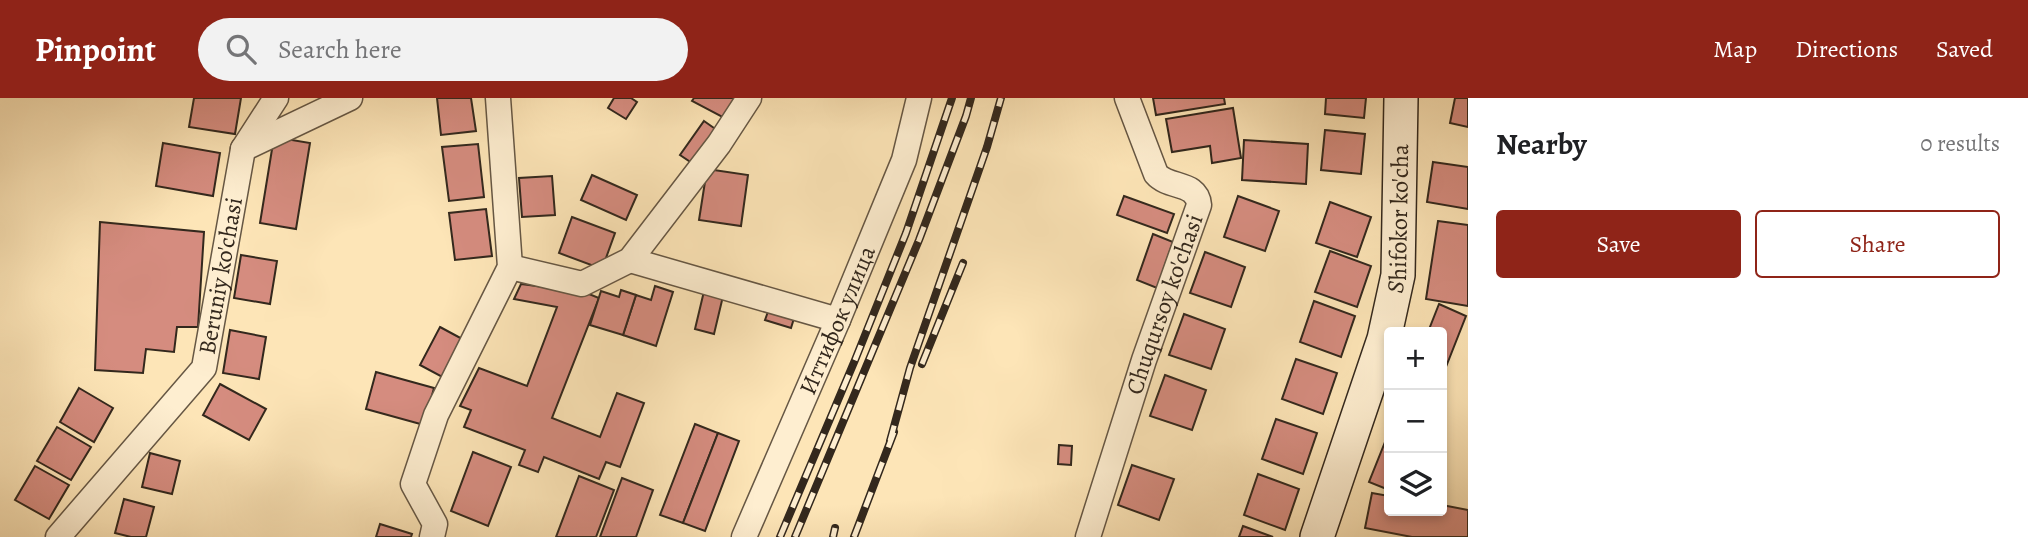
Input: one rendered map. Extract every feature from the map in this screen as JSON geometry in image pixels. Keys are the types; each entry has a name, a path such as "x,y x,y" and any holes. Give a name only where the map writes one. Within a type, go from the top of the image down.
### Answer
{"street":[{"name":"Beruniy ko'chasi","path":"58,537 204,368 243,149 276,98"},
{"path":"243,149 350,98"},
{"path":"432,537 435,523 413,484 436,415 510,267 498,98"},
{"path":"510,267 582,284 630,260 719,145 749,98"},
{"name":"Иттифок улица","path":"744,537 904,160 919,98"},
{"name":"Chuqursoy ko'chasi","path":"1088,537 1144,360 1199,205 1193,190 1161,180 1156,174 1127,98"},
{"name":"Shifokor ko'cha","path":"1317,537 1384,339 1392,307 1398,275 1401,98"},
{"path":"630,260 838,320"}],"building":[{"path":"194,98 241,98 235,134 189,127"},
{"path":"437,98 471,98 476,131 441,135"},
{"path":"614,98 631,98 637,102 626,119 608,108"},
{"path":"694,98 743,98 730,121 692,101"},
{"path":"1153,98 1224,98 1225,104 1156,115"},
{"path":"1326,98 1366,98 1364,118 1325,114"},
{"path":"1455,98 1468,98 1468,127 1450,123"},
{"path":"1233,108 1241,158 1212,163 1210,146 1172,152 1166,119"},
{"path":"704,121 721,133 698,167 680,155"},
{"path":"1325,130 1365,134 1361,174 1321,170"},
{"path":"274,137 310,143 296,229 260,223"},
{"path":"1244,140 1308,144 1306,184 1242,180"},
{"path":"163,143 220,153 213,196 156,186"},
{"path":"478,144 484,197 449,201 442,147"},
{"path":"1433,162 1468,167 1468,209 1427,202"},
{"path":"707,169 748,175 741,226 699,220"},
{"path":"592,175 637,195 626,220 581,200"},
{"path":"552,176 555,215 522,217 519,178"},
{"path":"1124,196 1174,214 1167,233 1117,215"},
{"path":"1238,196 1279,211 1265,251 1224,237"},
{"path":"1330,202 1371,217 1357,257 1316,243"},
{"path":"486,209 492,256 455,260 449,213"},
{"path":"572,217 615,233 602,269 559,253"},
{"path":"1438,221 1468,225 1468,306 1426,299"},
{"path":"100,222 204,232 198,327 177,327 174,352 146,349 143,373 95,370"},
{"path":"1153,234 1173,242 1157,288 1137,280"},
{"path":"1330,251 1371,266 1357,307 1315,292"},
{"path":"1205,252 1245,267 1231,307 1190,293"},
{"path":"241,255 277,261 270,304 234,298"},
{"path":"521,284 584,292 599,298 552,418 600,437 617,393 644,403 620,467 606,462 599,479 544,457 538,472 519,465 525,450 464,427 471,410 460,406 479,368 527,386 557,307 514,299"},
{"path":"655,286 673,292 656,346 623,335 636,295 651,300"},
{"path":"705,287 724,292 714,334 695,329"},
{"path":"621,290 636,295 623,335 590,325 601,291 619,297"},
{"path":"1314,301 1355,316 1341,357 1300,342"},
{"path":"1439,304 1466,316 1447,364 1447,327 1430,327"},
{"path":"770,306 795,315 791,328 765,320"},
{"path":"1184,314 1225,329 1211,369 1169,355"},
{"path":"440,327 466,341 446,379 420,365"},
{"path":"230,330 266,337 259,379 223,373"},
{"path":"1296,359 1337,373 1323,414 1282,399"},
{"path":"376,372 434,388 424,425 366,409"},
{"path":"1165,375 1206,390 1192,430 1150,416"},
{"path":"220,384 266,409 249,440 203,415"},
{"path":"79,388 113,408 94,442 60,422"},
{"path":"1276,419 1317,433 1303,474 1262,459"},
{"path":"695,424 718,433 683,523 660,515"},
{"path":"57,427 91,447 71,480 37,461"},
{"path":"718,433 739,441 705,531 683,523"},
{"path":"1384,444 1384,488 1369,482"},
{"path":"1059,445 1072,446 1071,465 1058,464"},
{"path":"473,452 511,467 488,526 451,511"},
{"path":"150,453 180,461 172,494 142,487"},
{"path":"1132,465 1174,479 1159,520 1118,505"},
{"path":"35,466 69,485 49,519 15,500"},
{"path":"1258,474 1299,489 1285,530 1244,515"},
{"path":"579,476 614,490 596,537 556,537"},
{"path":"622,478 653,490 636,537 600,537"},
{"path":"1372,493 1384,495 1384,516 1447,516 1447,506 1468,510 1468,537 1412,537 1365,528"},
{"path":"124,499 154,507 146,537 115,533"},
{"path":"380,524 412,534 411,537 376,537"},
{"path":"1243,526 1273,537 1239,537"}],"railway":[{"path":"780,537 906,233 952,98"},
{"path":"795,537 919,240 971,98"},
{"path":"890,441 910,368 987,147 1001,98"},
{"path":"922,364 963,263"},
{"path":"854,537 894,432"},
{"path":"833,537 835,528"}]}
